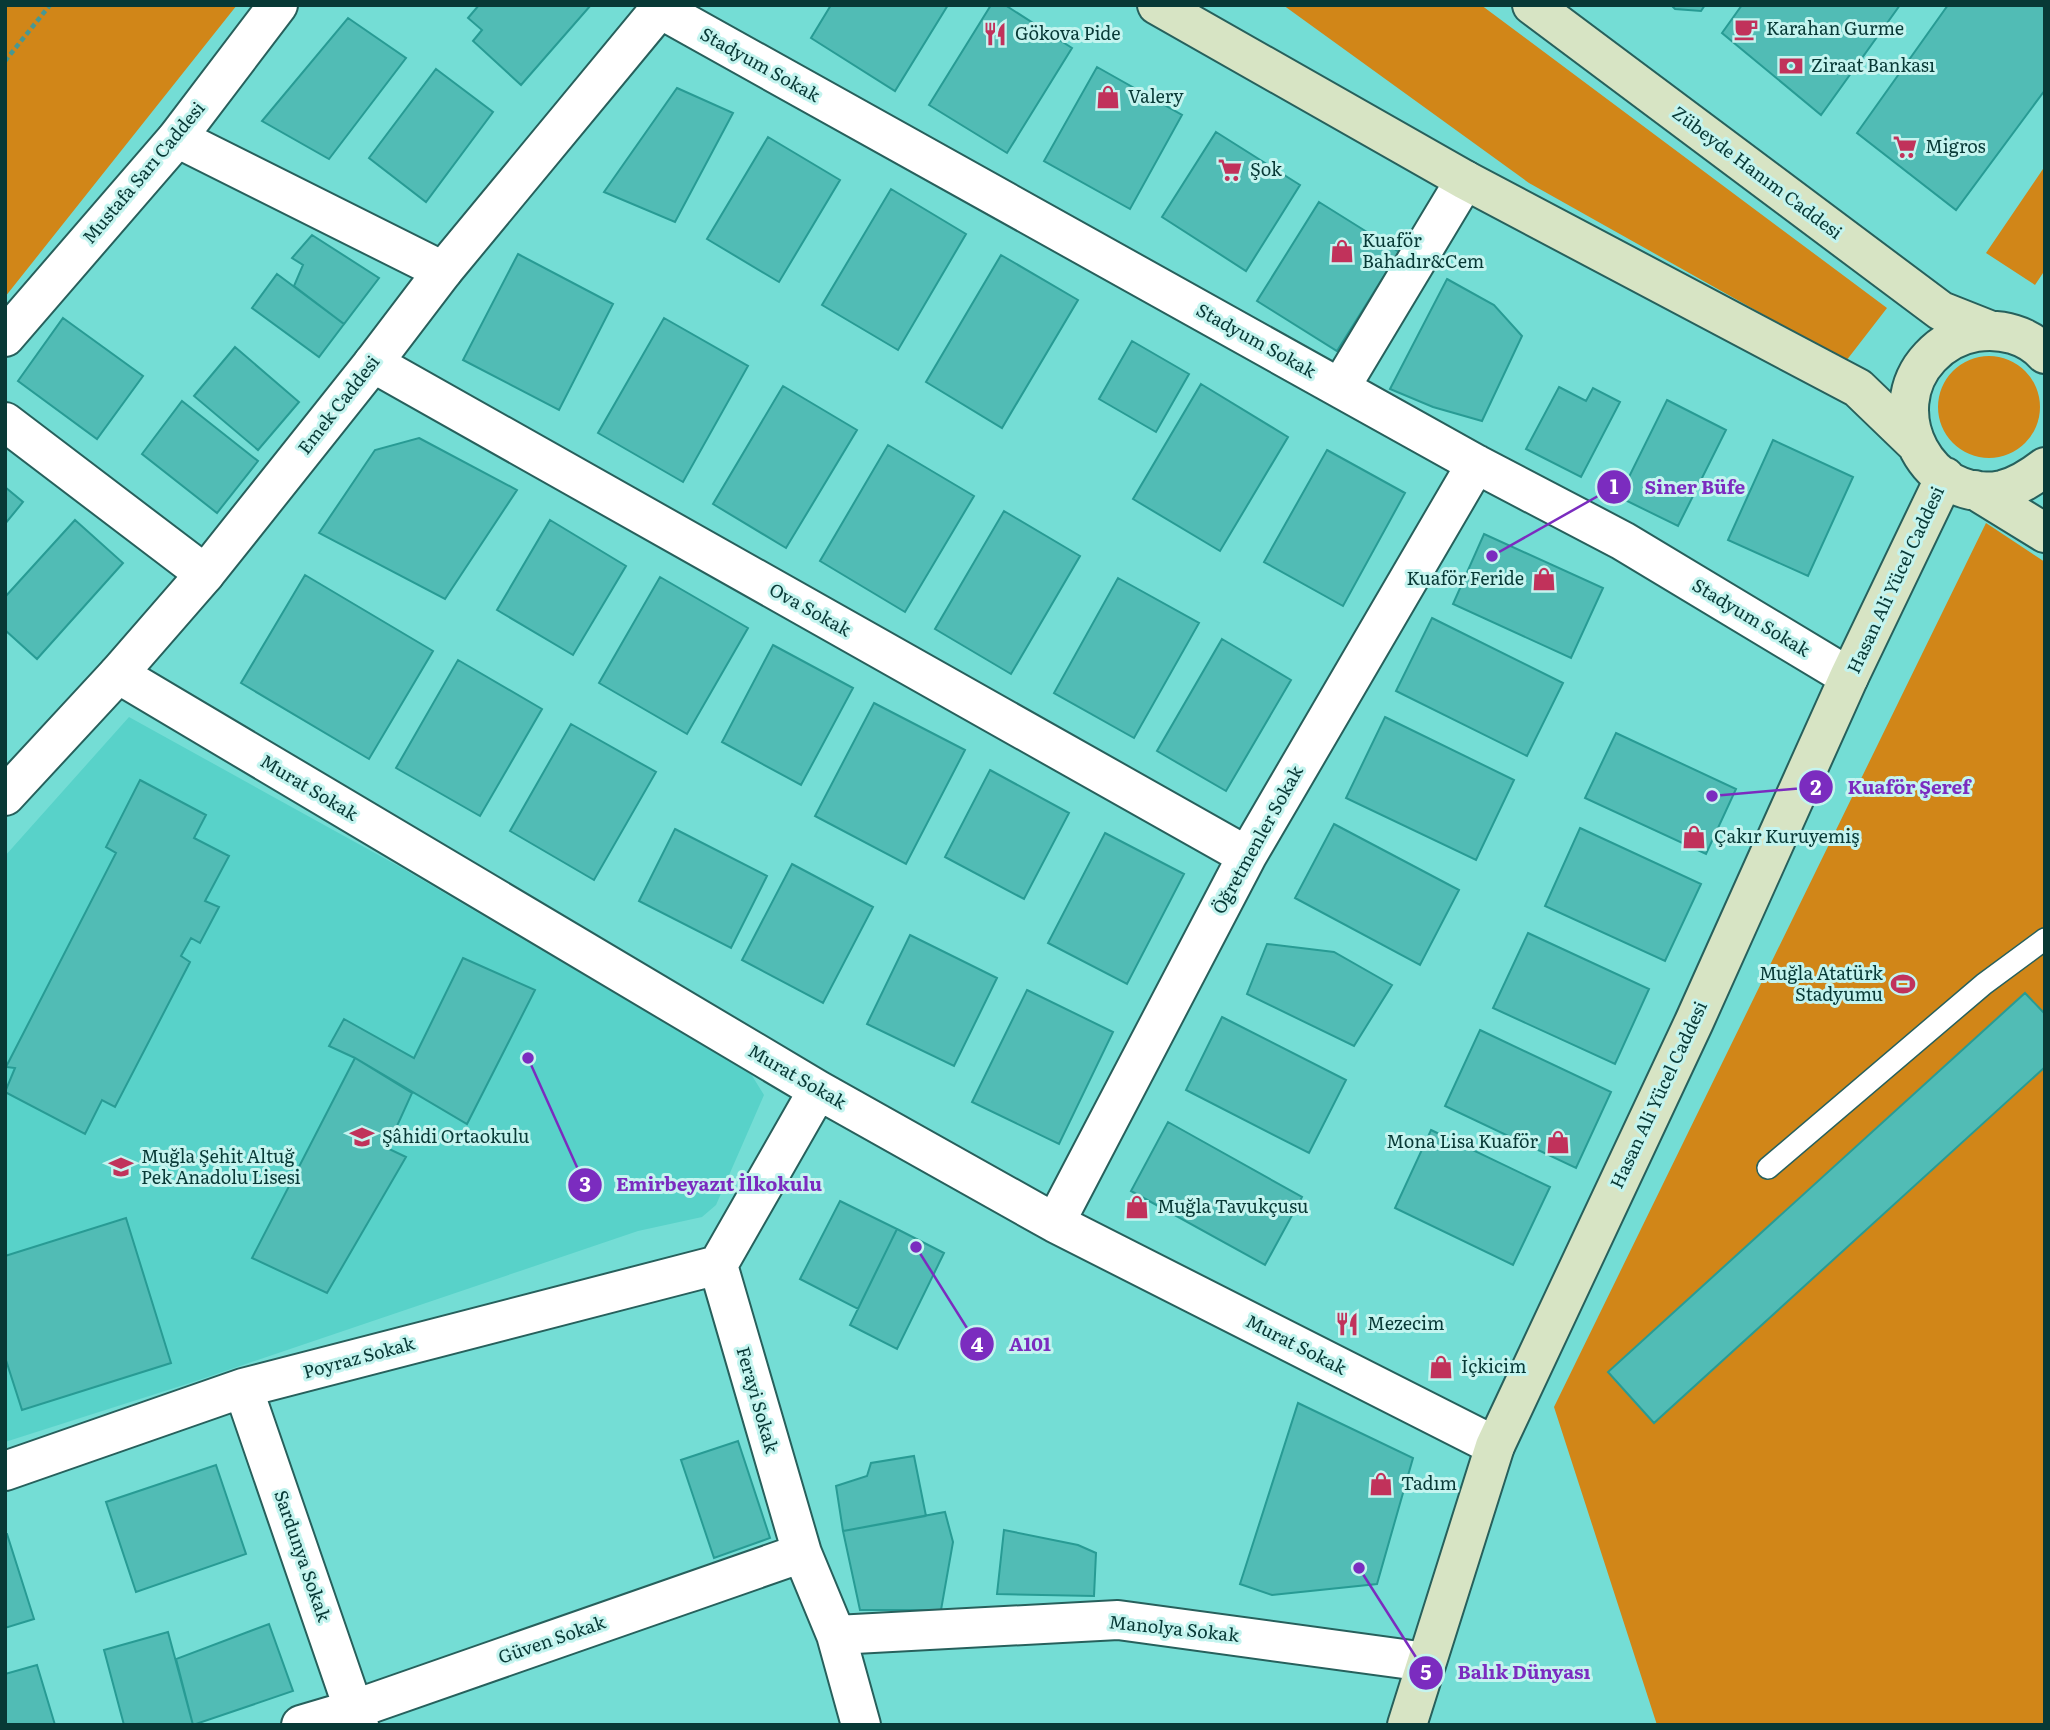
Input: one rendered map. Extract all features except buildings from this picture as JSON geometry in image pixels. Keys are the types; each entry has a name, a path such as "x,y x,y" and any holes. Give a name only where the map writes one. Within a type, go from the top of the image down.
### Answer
{"main road":[{"path":"1157,5 1465,180 1858,388 1914,442 1929,465 2045,533"},
{"name":"Zübeyde Hanım Caddesi","path":"1532,5 1941,311 1989,330 2015,334 2042,346"},
{"path":"1914,442 1908,416 1910,390 1922,366 1940,347 1963,334 1989,330"},
{"path":"1960,484 2001,490 2027,481 2045,467"},
{"name":"Hasan Ali Yücel Caddesi","path":"1407,1725 1494,1446 1694,1022 1849,677 1960,484"}],"street":[{"name":"Mustafa Sarı Caddesi","path":"5,337 177,138 278,5"},
{"name":"Emek Caddesi","path":"5,796 118,674 205,574 443,271 661,7"},
{"name":"Stadyum Sokak","path":"661,7 1476,464 1623,541 1849,677"},
{"path":"177,138 443,271"},
{"path":"1340,388 1465,180"},
{"name":"Ova Sokak","path":"373,363 1247,856"},
{"path":"5,422 205,574"},
{"name":"Öğretmenler Sokak","path":"1055,1223 1247,856 1476,464"},
{"name":"Murat Sokak","path":"118,674 818,1090 1055,1223 1494,1446"},
{"path":"718,1265 818,1090"},
{"name":"Poyraz Sokak","path":"5,1471 243,1388 718,1265"},
{"name":"Ferayi Sokak","path":"718,1265 802,1553 836,1635 861,1725"},
{"name":"Sardunya Sokak","path":"243,1388 357,1717"},
{"name":"Güven Sokak","path":"301,1725 357,1717 802,1553"},
{"name":"Manolya Sokak","path":"836,1635 1118,1620 1426,1662"}],"lane":[{"path":"1768,1168 1984,984 2045,939"}],"path":[{"path":"5,61 50,5"}],"shaded area":[{"path":"8,5 237,5 5,297 5,9"},
{"path":"1283,5 1481,5 1887,308 1846,361 1529,183"},
{"path":"2045,166 2045,270 2035,285 1986,253"},
{"path":"1989,356 2009,360 2025,371 2036,387 2040,407 2036,427 2025,443 2009,454 1989,458 1969,454 1953,443 1942,427 1938,407 1942,387 1953,371 1969,360"},
{"name":"Muğla Atatürk Stadyumu","path":"1986,523 2045,562 2045,1725 1657,1725 1554,1407"},
{"path":"129,717 402,868 751,1074 764,1095 716,1205 702,1217 638,1231 193,1382 5,1442 5,856"}],"place":[{"name":"Karahan Gurme","path":"1746,29"},
{"name":"Gökova Pide","path":"995,34"},
{"name":"Ziraat Bankası","path":"1791,66"},
{"name":"Valery","path":"1108,97"},
{"name":"Migros","path":"1905,147"},
{"name":"Şok","path":"1230,170"},
{"name":"Kuaför Bahadır&Cem","path":"1342,251"},
{"name":"Siner Büfe","path":"1492,556"},
{"name":"Kuaför Feride","path":"1544,579"},
{"name":"Kuaför Şeref","path":"1712,796"},
{"name":"Çakır Kuruyemiş","path":"1694,837"},
{"name":"Muğla Atatürk Stadyumu","path":"1903,984"},
{"name":"Emirbeyazıt İlkokulu","path":"528,1058"},
{"name":"Şâhidi Ortaokulu","path":"362,1137"},
{"name":"Mona Lisa Kuaför","path":"1558,1142"},
{"name":"Muğla Şehit Altuğ Pek Anadolu Lisesi","path":"121,1167"},
{"name":"Muğla Tavukçusu","path":"1137,1207"},
{"name":"A101","path":"916,1247"},
{"name":"Mezecim","path":"1347,1324"},
{"name":"İçkicim","path":"1441,1367"},
{"name":"Tadım","path":"1381,1484"},
{"name":"Balık Dünyası","path":"1359,1568"}]}
